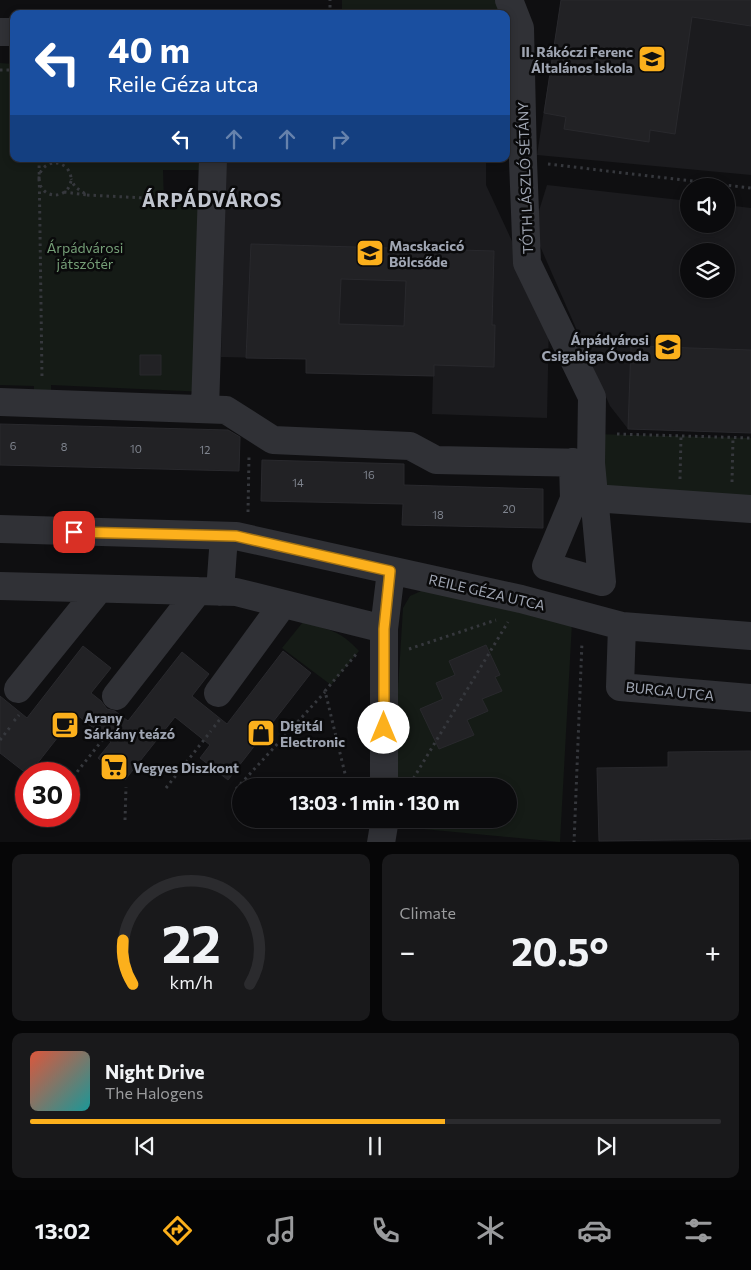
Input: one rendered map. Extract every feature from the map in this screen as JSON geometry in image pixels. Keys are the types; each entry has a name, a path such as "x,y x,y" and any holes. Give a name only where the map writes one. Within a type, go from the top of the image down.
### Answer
{"street":[{"name":"TÓTH LÁSZLÓ SÉTÁNY","path":"510,0 523,161 527,263 592,397 592,434 582,463"},
{"path":"205,409 213,162"},
{"path":"0,402 226,410 272,440 410,446 436,460 582,463"},
{"path":"582,463 593,498 602,582 546,566 574,499 582,463"},
{"path":"593,498 741,508"},
{"name":"REILE GÉZA UTCA","path":"0,529 236,536 521,599 584,614 622,626 751,636"},
{"path":"116,696 209,592 224,536"},
{"path":"384,778 384,629 390,571"},
{"path":"0,586 236,592 384,629"},
{"path":"18,689 98,589"},
{"path":"218,693 283,604"},
{"name":"BURGA UTCA","path":"622,626 620,687 751,698"},
{"path":"381,842 383,828"}],"path":[{"path":"523,161 751,188"},
{"path":"39,162 42,404"},
{"path":"87,195 75,187 67,168 63,165 53,163 44,167 39,179 41,186 48,193 59,194 64,192 87,195 164,199"},
{"path":"64,192 70,184 71,178"},
{"path":"248,521 250,426"},
{"path":"592,434 751,438"},
{"path":"681,436 687,505"},
{"path":"733,438 741,508"},
{"path":"414,778 521,599"},
{"path":"574,842 584,614"},
{"path":"246,778 325,691"},
{"path":"0,740 11,726"},
{"path":"80,768 112,728"},
{"path":"166,788 211,730"},
{"path":"125,820 126,787"}],"shaded area":[{"name":"II. Rákóczi Ferenc Általános Iskola","path":"561,0 751,0 751,175 537,155"},
{"name":"Macskacicó Bölcsőde","path":"226,162 486,162 486,185 549,321 547,418 432,414 433,376 306,373 306,359 221,357"},
{"name":"Árpádvárosi Csigabiga Óvoda","path":"547,185 680,200 680,233 735,233 735,206 751,208 751,433 628,429 610,406 533,230"}],"green space":[{"path":"342,0 509,0 522,123 510,123 510,10 342,10"},
{"name":"Árpádvárosi játszótér","path":"0,63 10,64 10,162 213,162 213,170 163,170 164,203 212,204 206,392 51,385 51,404 34,403 34,386 0,385"},
{"path":"592,434 751,438 751,509 593,498"},
{"path":"428,588 572,623 560,842 422,828 517,828 517,778 392,778 403,608 410,596"},
{"path":"303,622 340,635 359,651 331,685 282,648"}],"building":[{"path":"561,0 751,0 751,26 692,17 675,134 650,130 649,142 564,129 566,117 544,113"},
{"path":"251,244 494,251 492,325 495,325 494,367 434,365 434,376 306,373 306,359 246,358","holes":["341,279 406,281 404,326 339,324"]},
{"path":"631,346 751,350 751,433 628,429"},
{"path":"140,355 161,355 161,375 140,375"},
{"path":"0,424 228,430 240,437 239,471 0,465"},
{"path":"262,460 404,464 404,485 543,489 543,528 402,525 403,504 261,501"},
{"path":"486,645 500,675 495,677 502,691 482,699 488,711 467,720 474,735 439,749 420,709 443,699 436,683 455,675 449,661"},
{"path":"83,646 111,668 91,693 107,709 115,711 128,721 182,652 209,674 192,696 227,724 283,651 311,673 228,780 200,758 210,745 175,717 125,780 98,758 111,742 76,714 38,762 15,762 15,765 0,753 0,696 27,718"},
{"path":"751,751 751,839 599,841 597,768 668,767 668,752"}],"place":[{"name":"II. Rákóczi Ferenc Általános Iskola","path":"652,59"},
{"name":"Macskacicó Bölcsőde","path":"370,253"},
{"name":"Árpádvárosi Csigabiga Óvoda","path":"668,347"},
{"name":"Arany Sárkány teázó","path":"65,725"},
{"name":"Digitál Electronic","path":"261,733"},
{"name":"Vegyes Diszkont","path":"114,767"}],"district":[{"name":"ÁRPÁDVÁROS","path":"212,199"}],"route":[{"path":"74,532 236,536 390,571 384,629 384,728"}]}
